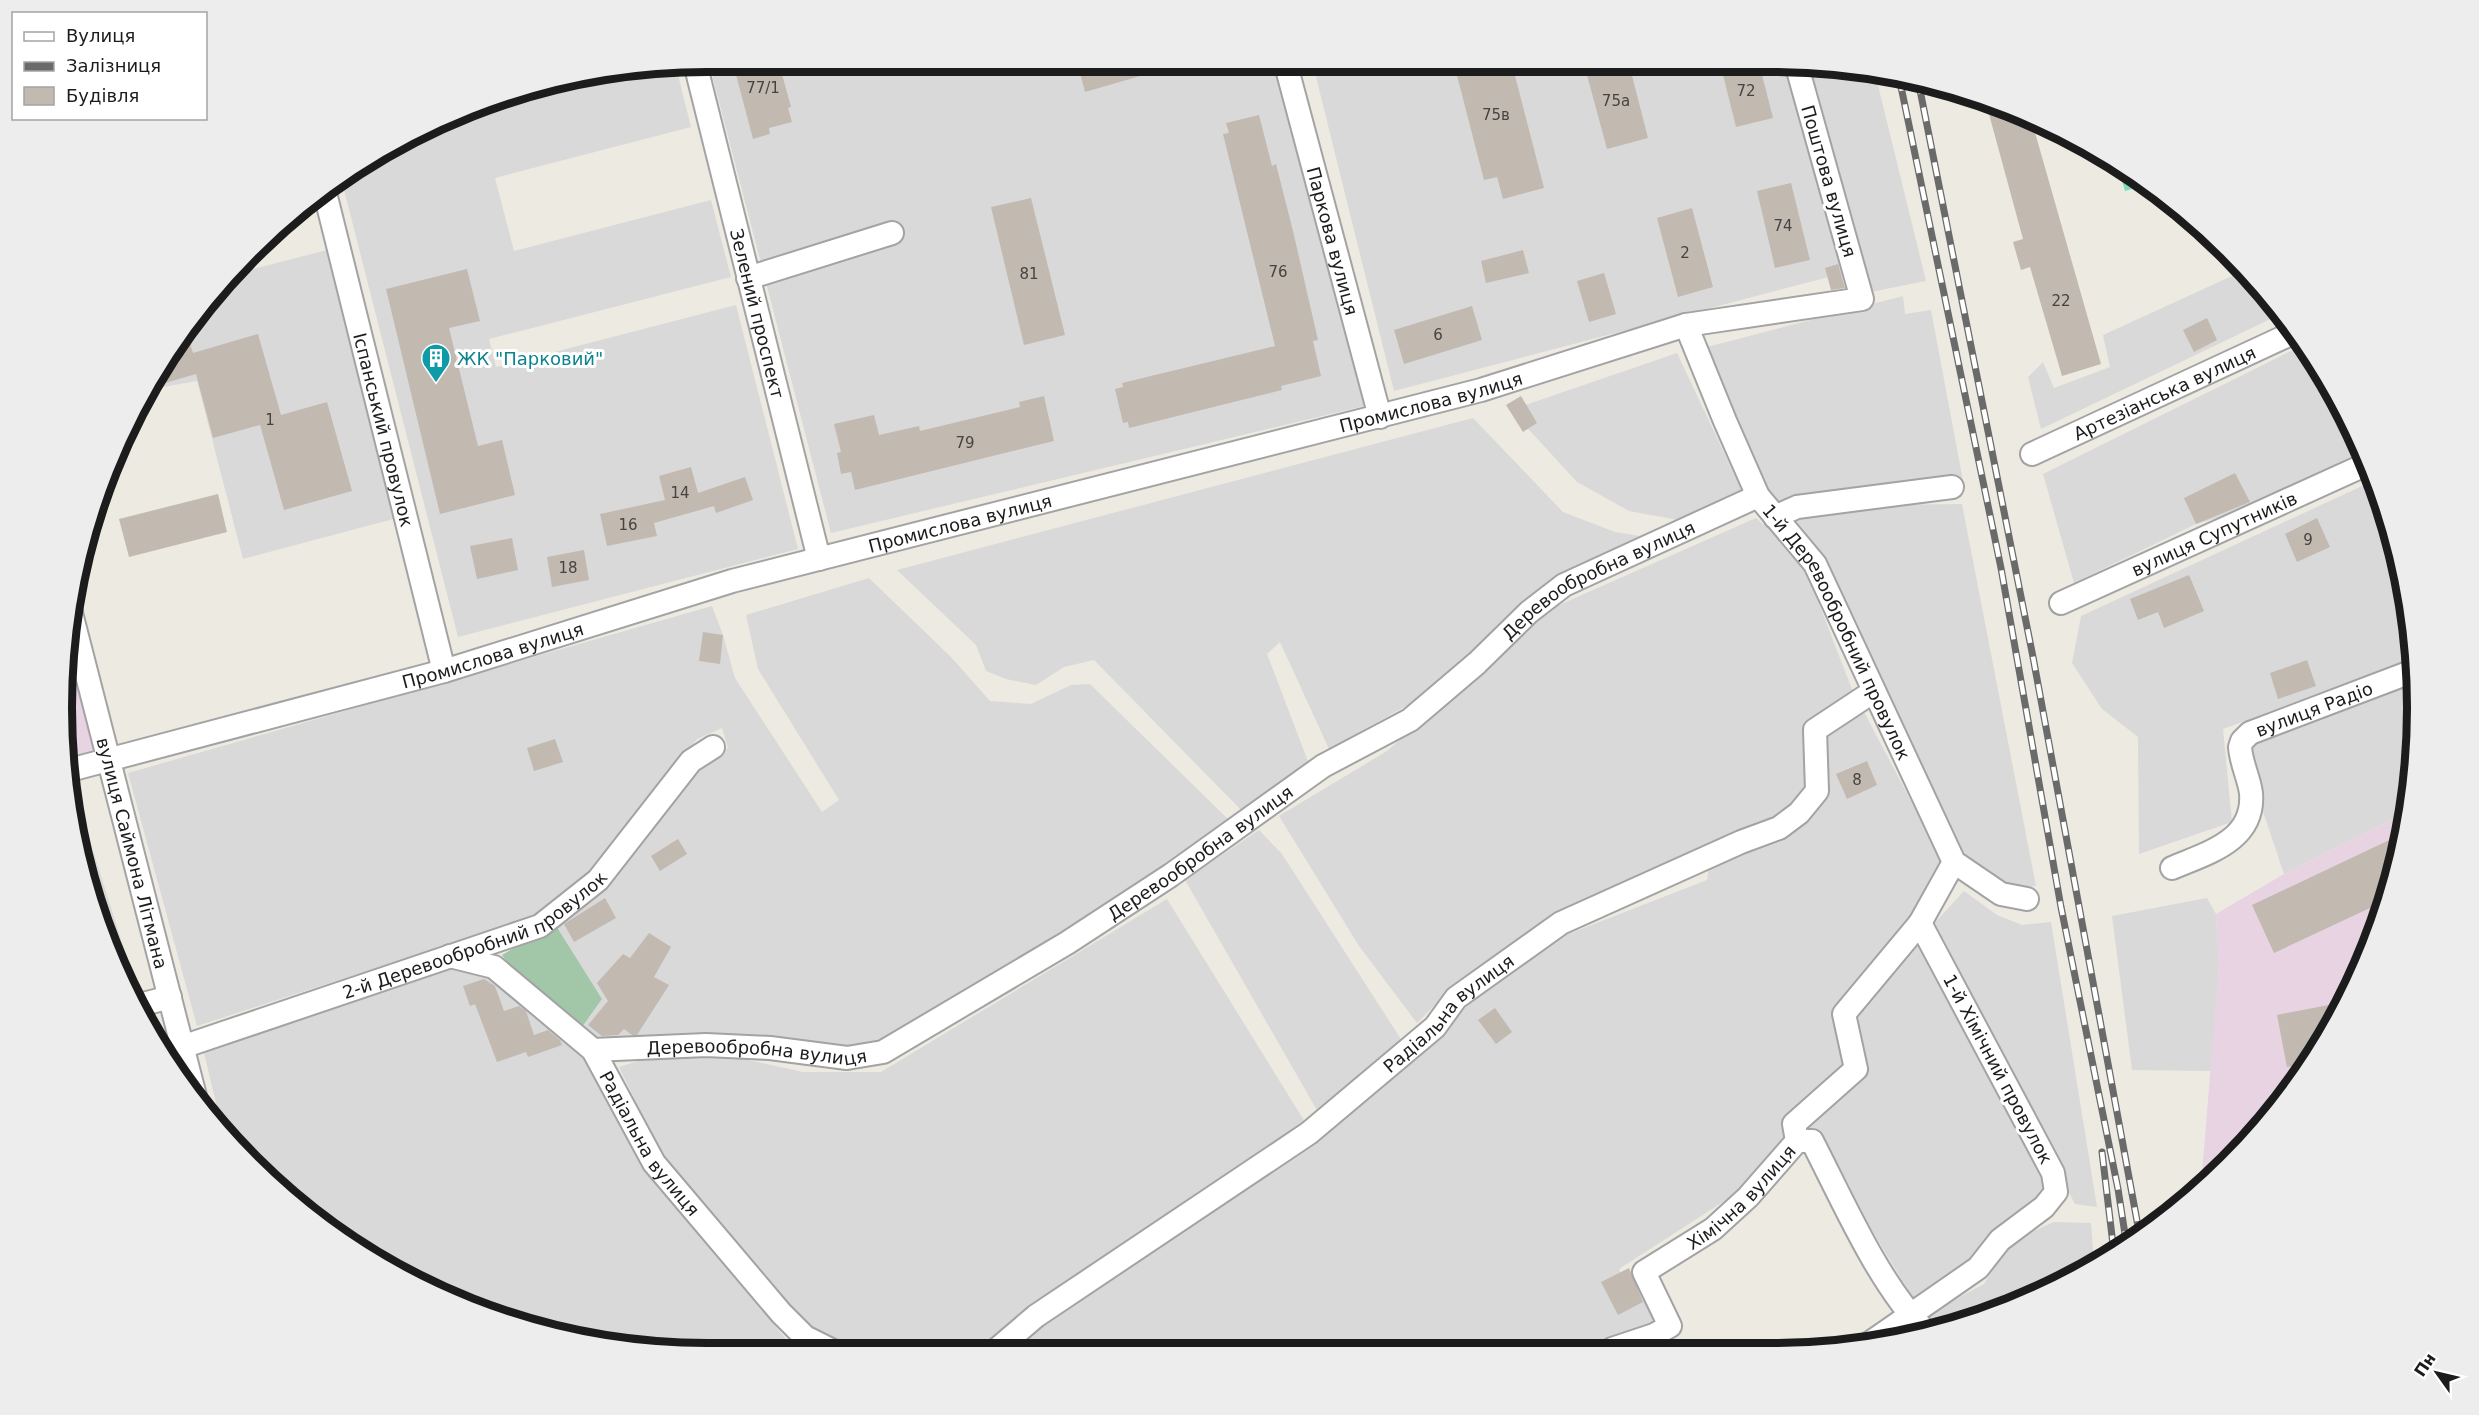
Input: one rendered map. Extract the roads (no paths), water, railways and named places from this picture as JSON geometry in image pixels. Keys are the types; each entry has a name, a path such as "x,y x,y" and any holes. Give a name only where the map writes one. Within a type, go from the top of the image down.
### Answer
{"street":[{"name":"Зелений проспект","path":"697,72 819,559"},
{"name":"Паркова вулиця","path":"1288,72 1380,417"},
{"name":"Поштова вулиця","path":"1799,73 1862,299"},
{"name":"Іспанський провулок","path":"326,199 444,670"},
{"path":"748,279 892,233"},
{"name":"Промислова вулиця","path":"75,769 444,670 732,581 1481,390 1686,325 1862,299"},
{"name":"1-й Деревообробний провулок","path":"1686,325 1758,496 1815,564 1954,861 2001,894 2027,899"},
{"name":"Артезіанська вулиця","path":"2032,454 2287,336"},
{"name":"вулиця Супутників","path":"2061,603 2360,467"},
{"path":"1775,517 1797,507 1952,487"},
{"name":"Деревообробна вулиця","path":"593,1050 706,1045 770,1048 847,1058 883,1052 1067,943 1171,875 1323,766 1410,720 1477,663 1529,612 1564,585 1758,496"},
{"name":"вулиця Саймона Літмана","path":"76,634 190,1076"},
{"name":"вулиця Радіо","path":"2172,868 2227,844 2245,823 2250,809 2251,792 2240,747 2242,741 2250,733 2406,674"},
{"name":"Радіальна вулиця","path":"1010,1343 1035,1316 1309,1133 1435,1027 1456,998 1561,923 1741,842 1779,828 1799,813 1817,791 1815,730 1874,691"},
{"name":"2-й Деревообробний провулок","path":"183,1047 540,926 598,880 690,760 713,747"},
{"name":"Хімічна вулиця","path":"1658,1342 1670,1326 1644,1272 1713,1229 1748,1197 1797,1141 1794,1124 1856,1069 1844,1014 1920,923 1954,861"},
{"name":"1-й Хімічний провулок","path":"1883,1333 1978,1269 2000,1240 2044,1207 2056,1192 2053,1173 1920,923"},
{"name":"Радіальна вулиця","path":"450,956 494,967 593,1050 654,1163 781,1313 805,1337 817,1343"},
{"path":"146,1003 170,997"},
{"path":"1797,1141 1812,1141 1862,1238 1909,1314 1919,1325"}],"railway":[{"path":"1901,85 2001,568 2061,907 2118,1189 2125,1236"},
{"path":"1920,90 2033,657 2138,1226"},
{"path":"2102,1152 2113,1243"}],"place":[{"name":"ЖК \"Парковий\"","path":"436,384"}]}
